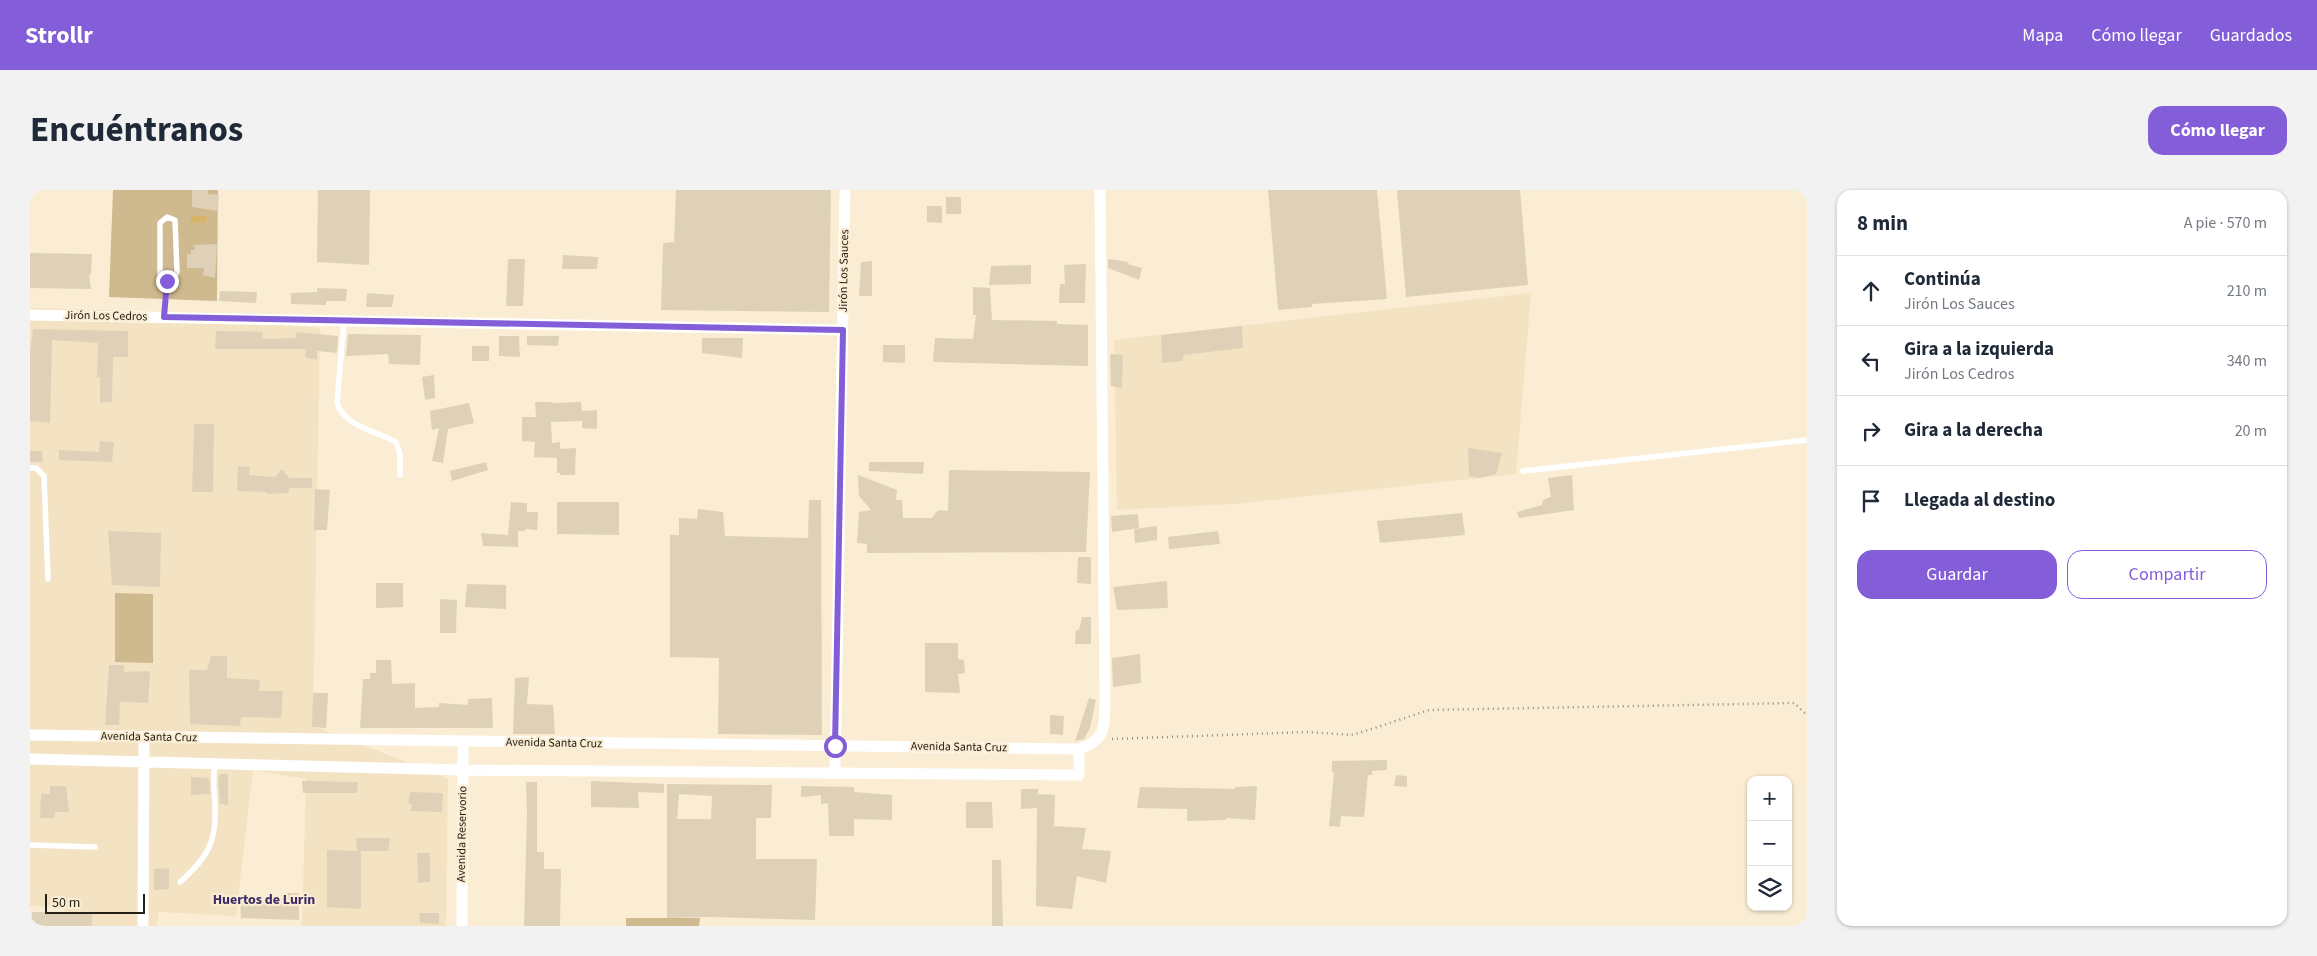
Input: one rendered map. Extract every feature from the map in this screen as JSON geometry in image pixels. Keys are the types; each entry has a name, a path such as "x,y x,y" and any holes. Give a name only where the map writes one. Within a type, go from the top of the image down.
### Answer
{"street":[{"name":"Jirón Los Sauces","path":"835,772 845,190"},
{"path":"1079,749 1089,746 1098,739 1103,731 1105,698 1100,190"},
{"name":"Jirón Los Cedros","path":"30,315 843,330"},
{"name":"Avenida Santa Cruz","path":"30,736 1079,749 1079,775 463,770 30,759"},
{"path":"142,926 144,738"},
{"name":"Avenida Reservorio","path":"462,926 463,741"}],"lane":[{"path":"164,317 167,281 160,274 160,223 167,216 175,220 178,272 173,280 167,281"},
{"path":"344,321 338,403 341,412 347,419 396,442 400,454 400,475"},
{"path":"1523,471 1807,440"},
{"path":"30,468 36,468 44,476 48,579"},
{"path":"180,882 202,862 212,845 216,809 213,778 215,764"},
{"path":"30,845 95,846"}],"path":[{"path":"1098,739 1307,732 1353,735 1429,710 1794,702 1807,715"}],"shaded area":[{"path":"113,190 218,190 217,301 109,297"},
{"path":"191,216 207,216 206,223 191,223"},
{"path":"1531,293 1516,474 1235,504 1117,510 1114,340"},
{"path":"30,308 106,310 320,328 313,726 448,778 446,926 302,926 306,779 253,770 236,916 159,912 156,926 63,926 65,907 30,906"},
{"path":"115,593 153,594 153,663 115,662"},
{"path":"626,918 700,918 699,926 626,926"}],"building":[{"path":"192,190 208,190 208,194 219,195 218,211 192,207"},
{"path":"318,190 370,190 369,265 317,262"},
{"path":"676,190 831,190 829,312 661,310 663,243 674,242"},
{"path":"1268,190 1377,190 1387,299 1312,304 1312,307 1278,310"},
{"path":"1397,190 1520,190 1528,285 1406,297"},
{"path":"946,197 961,197 961,214 946,214"},
{"path":"927,206 942,206 942,223 927,222"},
{"path":"217,244 215,278 203,275 204,268 187,268 187,254 191,254 191,250 195,250 194,245"},
{"path":"30,253 92,254 91,274 89,274 91,289 30,288"},
{"path":"563,255 598,257 597,269 562,269"},
{"path":"508,259 525,259 523,306 506,306"},
{"path":"1108,259 1129,262 1128,264 1142,268 1139,280 1108,268"},
{"path":"872,261 872,296 859,296 861,262"},
{"path":"1086,264 1085,303 1059,303 1060,284 1065,284 1064,265"},
{"path":"1031,265 1031,284 989,285 991,266"},
{"path":"973,287 990,288 992,320 1057,321 1057,324 1088,325 1088,366 933,362 935,338 973,339 976,315 973,315"},
{"path":"317,288 347,289 346,301 326,301 326,305 291,304 291,293 317,292"},
{"path":"220,291 257,292 256,303 219,301"},
{"path":"367,293 394,295 392,307 366,307"},
{"path":"1242,326 1243,348 1183,355 1183,361 1162,363 1161,335"},
{"path":"33,329 128,331 128,357 113,357 112,402 100,403 100,377 97,377 98,343 52,340 50,423 30,421 30,352"},
{"path":"216,331 263,332 262,339 296,338 296,332 338,336 337,353 317,351 317,360 305,357 306,349 215,349"},
{"path":"348,334 421,335 420,365 389,364 388,354 346,356"},
{"path":"499,336 519,336 520,357 499,356"},
{"path":"527,336 559,336 558,346 527,345"},
{"path":"702,338 743,338 742,358 702,353"},
{"path":"883,345 905,345 905,363 883,362"},
{"path":"472,346 489,346 489,361 472,361"},
{"path":"1110,354 1123,355 1122,388 1111,386"},
{"path":"434,375 435,398 425,400 422,377"},
{"path":"535,402 581,402 582,411 597,410 597,429 582,428 582,421 551,422 552,443 560,442 560,449 576,448 575,475 560,475 560,473 557,473 557,458 534,457 535,442 522,441 522,417 536,417"},
{"path":"469,403 474,423 448,429 443,463 432,461 439,428 432,430 430,411"},
{"path":"194,424 214,424 213,492 192,492"},
{"path":"100,441 114,442 112,462 59,460 59,450 99,452"},
{"path":"1468,448 1502,453 1496,474 1479,478 1469,476"},
{"path":"30,451 42,451 43,462 30,462"},
{"path":"486,462 488,470 452,481 450,471"},
{"path":"869,462 924,462 923,474 869,471"},
{"path":"238,466 250,467 249,475 275,477 282,469 289,478 312,478 312,488 289,488 289,493 267,494 267,492 237,491"},
{"path":"949,470 1090,472 1086,552 867,553 867,544 857,543 859,512 871,510 859,496 858,475 897,490 896,500 902,500 903,518 932,518 938,510 948,511"},
{"path":"1572,475 1574,510 1519,518 1517,512 1542,505 1543,500 1551,497 1548,478"},
{"path":"315,489 330,490 327,530 314,530"},
{"path":"809,500 821,500 822,735 718,734 719,658 670,657 670,535 679,535 679,518 697,519 698,509 723,512 725,536 808,538"},
{"path":"511,502 527,503 527,512 538,512 537,530 525,529 525,531 518,531 518,547 483,546 481,533 508,535"},
{"path":"557,502 619,502 619,535 557,534"},
{"path":"1462,513 1465,535 1380,543 1377,521"},
{"path":"1138,514 1139,528 1112,532 1111,516"},
{"path":"1157,526 1157,540 1135,543 1134,529"},
{"path":"108,531 161,533 160,587 112,585"},
{"path":"1218,531 1220,544 1169,549 1168,537"},
{"path":"1078,557 1091,557 1091,584 1077,583"},
{"path":"1167,581 1168,608 1117,610 1113,587"},
{"path":"376,583 403,583 403,607 376,608"},
{"path":"467,584 506,585 506,609 465,607"},
{"path":"440,599 457,600 456,633 440,633"},
{"path":"1082,617 1091,617 1091,644 1075,644 1076,630 1079,630"},
{"path":"925,643 958,643 958,659 964,660 965,673 958,674 960,693 925,692"},
{"path":"1140,654 1141,683 1113,687 1112,658"},
{"path":"211,656 227,656 227,678 260,680 259,691 283,691 281,718 241,717 240,726 190,724 189,670 207,670"},
{"path":"376,660 391,660 392,684 415,683 415,708 439,707 439,703 468,705 468,699 492,698 493,728 360,728 363,679 370,679 370,673 376,673"},
{"path":"109,665 124,665 124,672 150,671 148,703 120,702 119,725 105,725"},
{"path":"529,677 527,704 553,705 555,734 513,734 515,678"},
{"path":"313,693 328,693 326,728 312,727"},
{"path":"1089,698 1096,700 1090,728 1084,739 1075,741"},
{"path":"1050,715 1064,716 1063,735 1050,734"},
{"path":"1387,760 1387,770 1372,771 1372,775 1368,775 1364,817 1341,816 1340,827 1329,826 1334,772 1332,772 1332,761"},
{"path":"220,774 228,774 228,805 220,804 218,778"},
{"path":"1396,775 1407,776 1407,787 1394,786"},
{"path":"191,777 209,778 210,794 191,795"},
{"path":"302,781 358,782 357,793 303,793"},
{"path":"591,781 664,784 664,793 638,792 639,808 591,807"},
{"path":"526,782 537,782 537,852 544,852 544,869 561,869 560,926 524,926"},
{"path":"667,784 772,785 771,818 756,818 756,859 817,859 815,920 710,917 667,918","holes":["679,794 712,796 711,819 677,819"]},
{"path":"50,786 66,786 69,812 55,812 54,818 40,818 41,794 50,794"},
{"path":"801,786 854,787 854,792 892,795 892,820 854,819 854,836 829,836 828,803 821,804 821,795 801,797"},
{"path":"1257,786 1255,820 1226,818 1226,820 1187,821 1187,809 1137,808 1140,787 1235,789 1235,787"},
{"path":"1021,789 1038,789 1038,794 1055,795 1054,826 1086,828 1082,849 1111,851 1106,883 1077,876 1072,909 1036,906 1037,808 1021,809"},
{"path":"410,792 443,793 442,812 411,811 412,804 408,803"},
{"path":"966,802 992,802 993,828 966,828"},
{"path":"356,838 390,838 388,851 357,851"},
{"path":"327,850 361,851 361,909 327,907"},
{"path":"417,853 430,853 430,882 418,883"},
{"path":"992,860 1001,860 1003,926 992,926"},
{"path":"169,868 169,889 154,890 154,869"},
{"path":"283,893 299,893 299,920 241,918 240,899 256,896 283,901"},
{"path":"32,912 92,912 92,926 31,926"},
{"path":"419,913 439,913 439,924 420,923"}],"district":[{"name":"Huertos de Lurin","path":"264,900"}],"route":[{"path":"167,281 164,317 843,330 835,746"}]}
